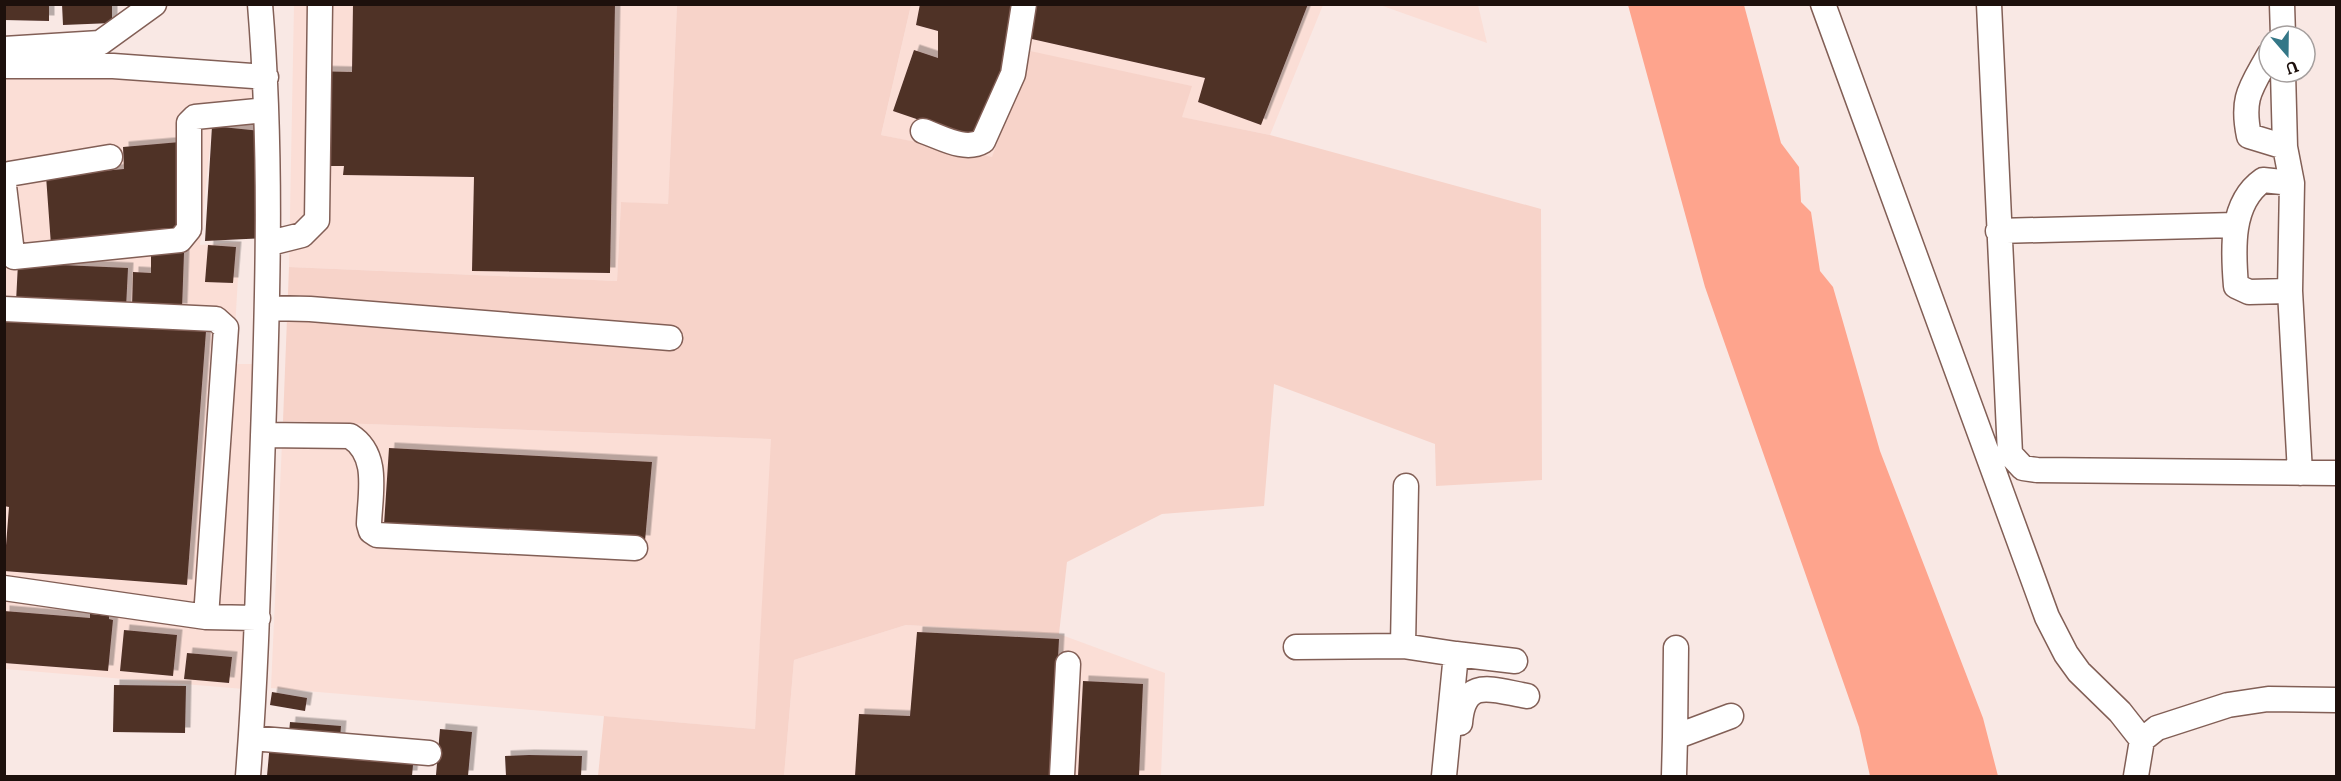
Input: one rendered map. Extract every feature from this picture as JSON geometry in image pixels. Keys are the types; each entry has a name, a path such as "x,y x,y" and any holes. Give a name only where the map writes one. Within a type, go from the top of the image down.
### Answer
{"street":[{"path":"248,777 258,618 270,243 266,77 260,4"},
{"path":"270,243 302,235 317,220 320,4"},
{"path":"923,131 966,146 975,146 983,141 1013,74 1024,4"},
{"path":"1823,4 2047,617 2066,654 2079,672 2120,712 2142,740"},
{"path":"1989,4 2010,454 2023,468 2037,471 2337,472"},
{"path":"2282,4 2283,24"},
{"path":"4,48 100,43 151,5"},
{"path":"4,66 112,66 266,77"},
{"path":"2257,77 2247,95 2244,114 2249,136 2285,147"},
{"path":"2283,84 2285,147 2292,183 2290,291 2301,473"},
{"path":"110,157 9,174 4,185 14,257 180,240 189,229 189,123 195,117 267,110"},
{"path":"2290,291 2249,292 2236,286 2235,225 2249,190 2263,180 2292,183"},
{"path":"1998,231 2235,225"},
{"path":"268,308 310,309 670,338"},
{"path":"4,309 216,319 226,328 206,617"},
{"path":"263,435 350,436 358,441 364,448 371,466 369,525 371,531 377,535 635,548"},
{"path":"1403,646 1406,486"},
{"path":"4,588 206,617 258,618"},
{"path":"1296,647 1403,646 1515,661"},
{"path":"1674,777 1676,648"},
{"path":"1444,777 1456,654"},
{"path":"1062,777 1068,664"},
{"path":"1456,777 1461,706 1466,696 1486,689 1527,696"},
{"path":"2136,777 2142,740 2157,728 2228,705 2268,699 2337,700"},
{"path":"1675,736 1731,716"},
{"path":"251,738 429,753"}],"shaded area":[{"path":"294,5 677,5 668,205 621,202 617,281 289,267"},
{"path":"677,5 911,5 881,135 992,157 1030,51 1192,86 1182,117 1270,135 1541,209 1542,480 1436,486 1435,444 1274,384 1264,506 1162,514 1067,562 1059,634 906,625 794,660 784,776 598,776 604,716 755,729 771,439 283,421 289,267 617,281 621,202 668,204"},
{"path":"911,5 1323,5 1270,135 1181,117 1191,86 1030,52 992,158 881,135"},
{"path":"1380,5 1478,5 1487,43"},
{"path":"1628,5 1744,5 1781,143 1799,167 1801,202 1811,212 1820,271 1833,287 1880,451 1983,718 1998,776 1870,776 1859,727 1705,287"},
{"path":"4,72 103,74 260,90 260,131 212,126 200,245 240,242 233,364 259,364 244,689 5,669"},
{"path":"283,421 772,439 755,729 271,688"},
{"path":"906,625 1059,634 1165,673 1161,776 784,776 794,660"}],"building":[{"path":"4,4 49,4 49,21 4,20"},
{"path":"62,4 112,4 112,23 63,25"},
{"path":"353,4 615,4 610,273 472,271 474,177 343,175 344,166 307,166 309,71 352,72"},
{"path":"920,4 1017,4 1009,67 978,140 893,111 914,50 938,58 938,31 916,25"},
{"path":"1029,4 1308,4 1261,125 1198,102 1205,78 1023,37"},
{"path":"212,126 260,131 264,238 205,241"},
{"path":"180,142 185,234 51,245 46,176 124,169 123,147"},
{"path":"208,245 236,247 233,283 205,282"},
{"path":"151,252 184,253 182,309 132,307 133,272 151,273"},
{"path":"18,263 128,268 126,308 16,302"},
{"path":"4,318 206,331 187,585 4,571 9,507 4,506"},
{"path":"389,448 652,462 645,541 384,525"},
{"path":"4,611 90,618 90,614 109,616 109,619 113,620 108,671 4,663"},
{"path":"124,630 177,635 173,676 120,671"},
{"path":"917,632 1059,639 1052,776 855,776 859,714 910,716"},
{"path":"187,653 232,657 229,683 184,679"},
{"path":"1083,681 1143,684 1139,776 1078,776"},
{"path":"114,685 186,686 185,733 113,732"},
{"path":"272,692 307,698 305,711 270,705"},
{"path":"290,722 341,726 340,739 289,733"},
{"path":"440,729 472,732 468,776 436,775"},
{"path":"270,743 414,754 412,776 267,776"},
{"path":"505,756 582,756 581,776 506,776"}]}
